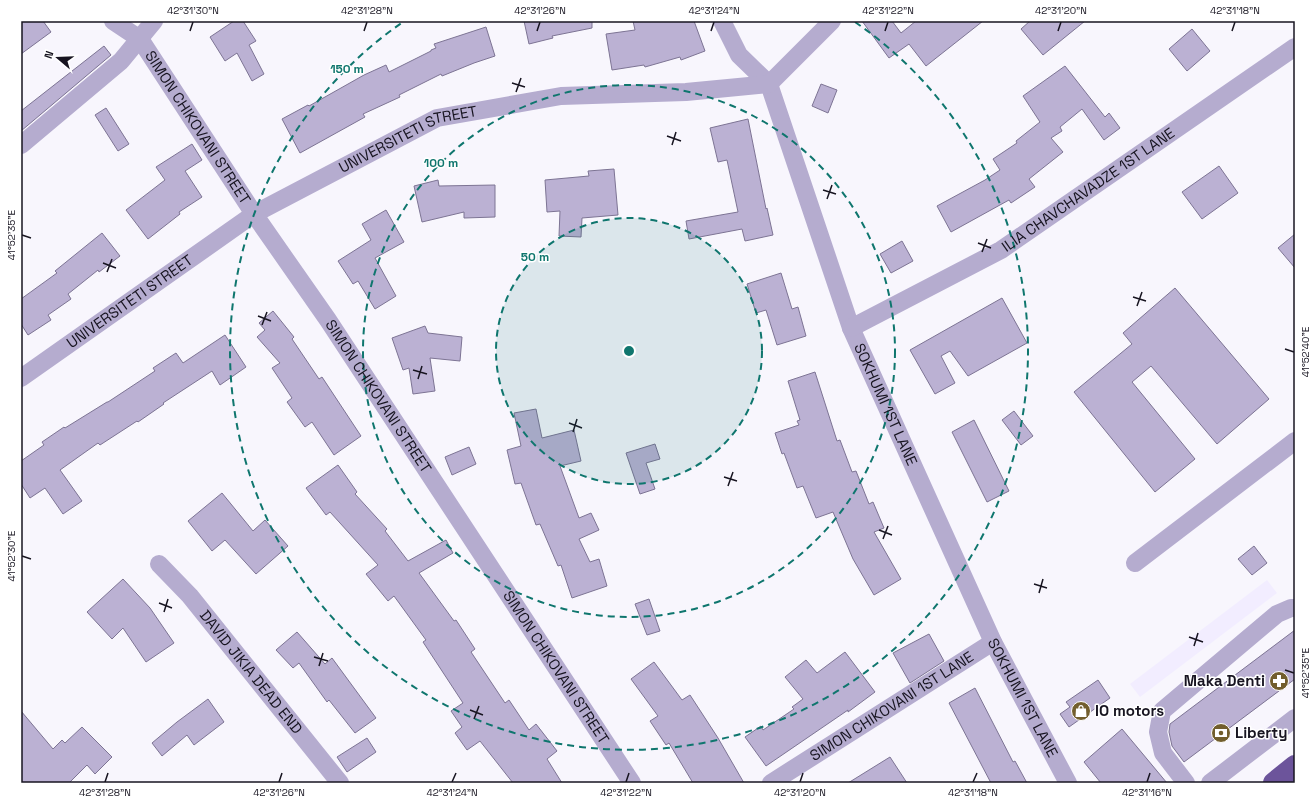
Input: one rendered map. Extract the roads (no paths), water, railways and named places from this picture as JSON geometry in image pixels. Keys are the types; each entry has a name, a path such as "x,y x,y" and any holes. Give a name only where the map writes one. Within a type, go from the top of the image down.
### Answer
{"highway":[{"path":"1274,783 1295,766"}],"street":[{"name":"SIMON CHIKOVANI STREET","path":"113,21 140,39 254,214 332,327 632,783"},
{"path":"21,145 121,61 154,21"},
{"name":"SOKHUMI 1ST LANE","path":"722,21 739,55 769,84 851,328 993,642 1068,783"},
{"path":"769,84 832,21"},
{"name":"ILIA CHAVCHAVADZE 1ST LANE","path":"851,328 1001,250 1295,47"},
{"name":"UNIVERSITETI STREET","path":"21,378 254,214 437,118 561,96 686,92 769,84"},
{"path":"1135,563 1295,441"},
{"name":"DAVID JIKIA DEAD END","path":"159,564 190,596 340,783"},
{"path":"1186,783 1163,752 1158,732 1162,711 1277,614 1291,608 1295,608"},
{"name":"SIMON CHIKOVANI 1ST LANE","path":"771,783 993,642"},
{"path":"1210,783 1295,718"}],"place":[{"name":"Maka Denti","path":"1279,681"},
{"name":"IO motors","path":"1081,711"},
{"name":"Liberty","path":"1221,733"}]}
